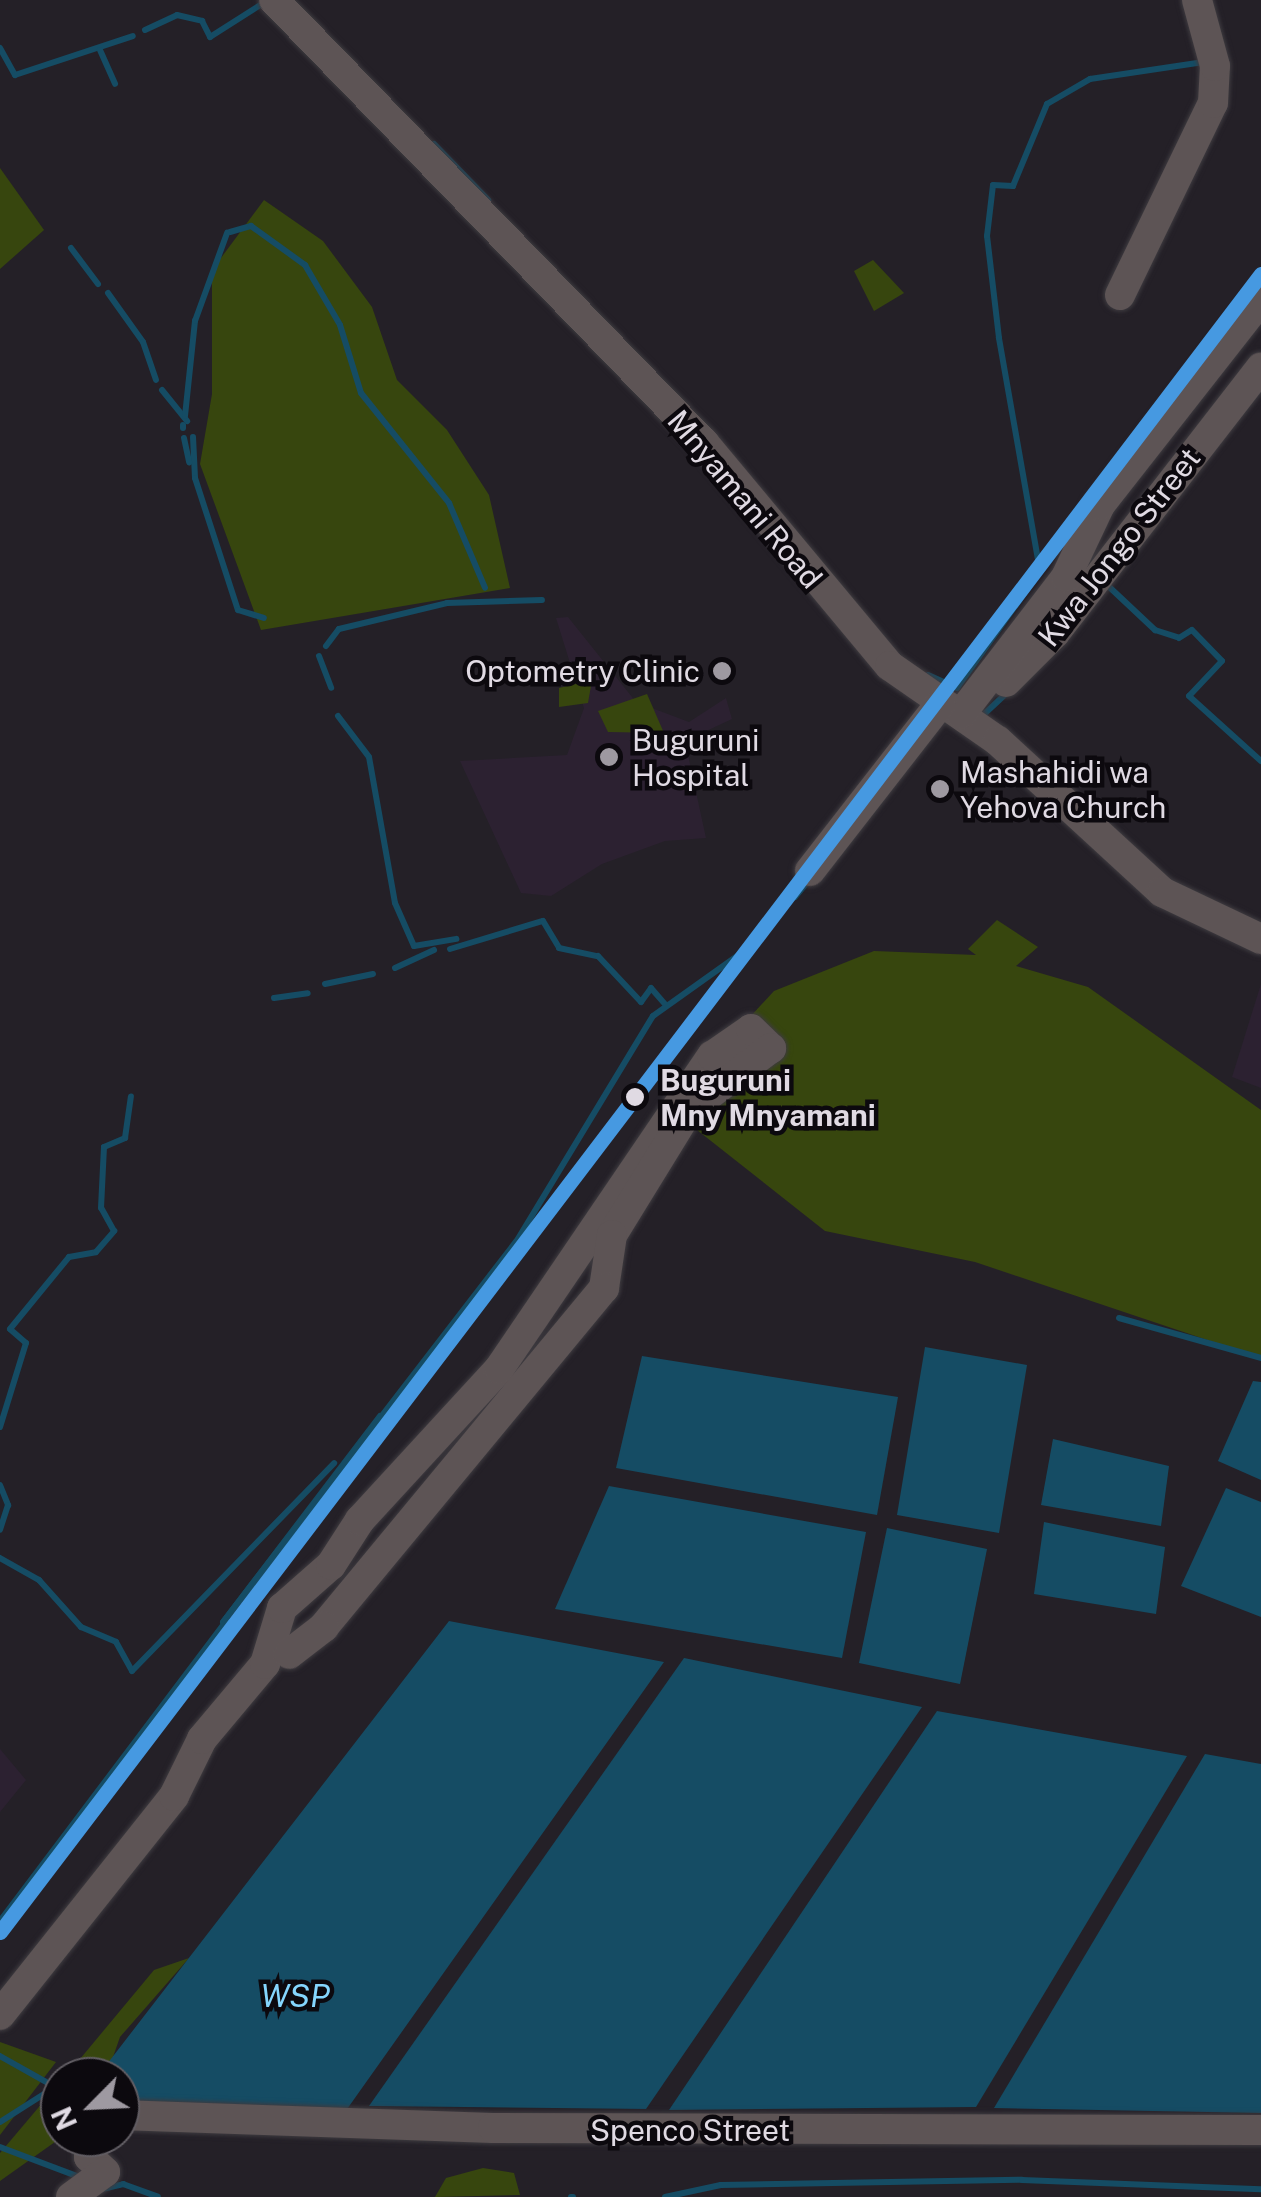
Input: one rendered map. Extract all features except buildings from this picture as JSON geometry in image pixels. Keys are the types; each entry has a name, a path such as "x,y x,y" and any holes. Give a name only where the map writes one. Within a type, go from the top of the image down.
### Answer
{"street":[{"name":"Mnyamani Road","path":"274,0 704,443 854,629 957,713 1162,892 1261,939"},
{"path":"1120,295 1214,103 1215,66 1198,0"},
{"name":"Kwa Jongo Street","path":"957,713 1066,577 1100,505 1261,300"},
{"name":"Kwa Jongo Street","path":"957,713 1055,633 1261,367"},
{"path":"810,871 957,713"},
{"path":"0,2015 289,1654 324,1627 604,1288 612,1235 689,1110 771,1048 752,1029 712,1056 499,1369 360,1520 293,1625 289,1654"},
{"path":"174,1796 202,1739 264,1664 282,1608 331,1565"},
{"name":"Spenco Street","path":"140,2116 492,2128 1261,2130"},
{"path":"70,2197 102,2184 89,2157"}],"shaded area":[{"name":"Buguruni Hospital","path":"568,617 636,702 689,722 726,698 732,719 685,741 706,838 665,841 602,864 551,896 521,893 460,761 567,755 584,708 556,618"},
{"path":"1261,984 1261,1088 1232,1077"},
{"path":"0,1749 26,1780 0,1812"}],"green space":[{"path":"0,168 44,230 0,269"},
{"path":"264,200 323,241 372,307 397,380 447,430 489,495 510,588 261,630 200,464 212,394 212,270"},
{"path":"873,260 904,293 874,311 854,271"},
{"path":"592,680 588,703 559,707 559,688"},
{"path":"647,694 664,733 608,732 598,711"},
{"path":"997,920 1038,947 1016,966 1088,987 1261,1110 1261,1358 975,1262 825,1231 692,1126 722,1047 774,991 874,951 976,955 968,949"},
{"path":"189,1958 120,2037 113,2057 82,2057 154,1970"},
{"path":"0,2042 42,2057 40,2083 0,2135"},
{"path":"40,2106 40,2153 0,2181 0,2153"},
{"path":"483,2168 514,2173 520,2195 435,2197 446,2178"}],"water":[{"path":"925,1347 1027,1365 999,1533 897,1515"},
{"path":"642,1356 898,1397 877,1515 616,1468"},
{"path":"1253,1381 1261,1382 1261,1480 1218,1461"},
{"path":"1053,1439 1169,1466 1161,1526 1041,1505"},
{"path":"609,1486 866,1532 842,1658 555,1609"},
{"path":"1226,1488 1261,1502 1261,1617 1181,1586"},
{"path":"1044,1522 1165,1547 1156,1614 1034,1594"},
{"path":"887,1528 987,1549 960,1684 859,1663"},
{"name":"WSP","path":"449,1621 664,1662 345,2112 140,2107 140,2057 112,2057"},
{"name":"WSP","path":"684,1658 922,1707 646,2109 369,2106"},
{"path":"937,1711 1187,1756 976,2107 669,2110"},
{"path":"1205,1754 1261,1764 1261,2113 994,2108"}],"waterway":[{"path":"145,30 177,15 202,21 210,37 265,2"},
{"path":"0,48 15,75 133,36"},
{"path":"100,50 115,84"},
{"path":"928,675 957,688 1040,571 999,338 987,236 993,185 1013,186 1047,104 1090,79 1204,62"},
{"path":"434,144 488,200"},
{"path":"230,232 251,226 305,265 340,325 361,393 449,503 485,588"},
{"path":"185,416 195,321 227,233"},
{"path":"71,248 98,284"},
{"path":"108,293 143,342 156,380"},
{"path":"162,390 187,421"},
{"path":"193,437 195,478 238,610 264,618"},
{"path":"184,438 189,462"},
{"path":"1105,583 1155,630 1179,638 1192,630 1222,661 1189,696 1261,761"},
{"path":"326,646 339,629 447,603 542,600"},
{"path":"319,656 331,688"},
{"path":"981,717 1008,692"},
{"path":"338,716 369,757 395,903 414,946 456,939"},
{"path":"795,897 810,879"},
{"path":"380,1416 223,1622 516,1242 653,1016 744,951 779,912"},
{"path":"450,949 543,921 559,948 598,956 641,1002 651,988 666,1005"},
{"path":"395,968 434,950"},
{"path":"325,984 373,974"},
{"path":"274,998 308,993"},
{"path":"0,1427 26,1343 10,1329 69,1257 96,1252 114,1231 101,1208 104,1147 125,1138 131,1096"},
{"path":"1119,1318 1261,1358"},
{"path":"0,1558 39,1580 81,1627 116,1642 132,1671 334,1463"},
{"path":"0,1485 8,1505 0,1530"},
{"path":"0,1921 226,1621"},
{"path":"0,2056 55,2087 0,2122"},
{"path":"0,2147 82,2178"},
{"path":"665,2197 721,2185 1022,2180 1261,2189"},
{"path":"102,2189 123,2184 158,2197"}],"transit line":[{"path":"0,1932 1261,274"}],"place":[{"name":"Optometry Clinic","path":"722,671"},
{"name":"Buguruni Hospital","path":"609,757"},
{"name":"Mashahidi wa Yehova Church","path":"940,789"},
{"name":"Buguruni Mny Mnyamani","path":"635,1097"}]}
